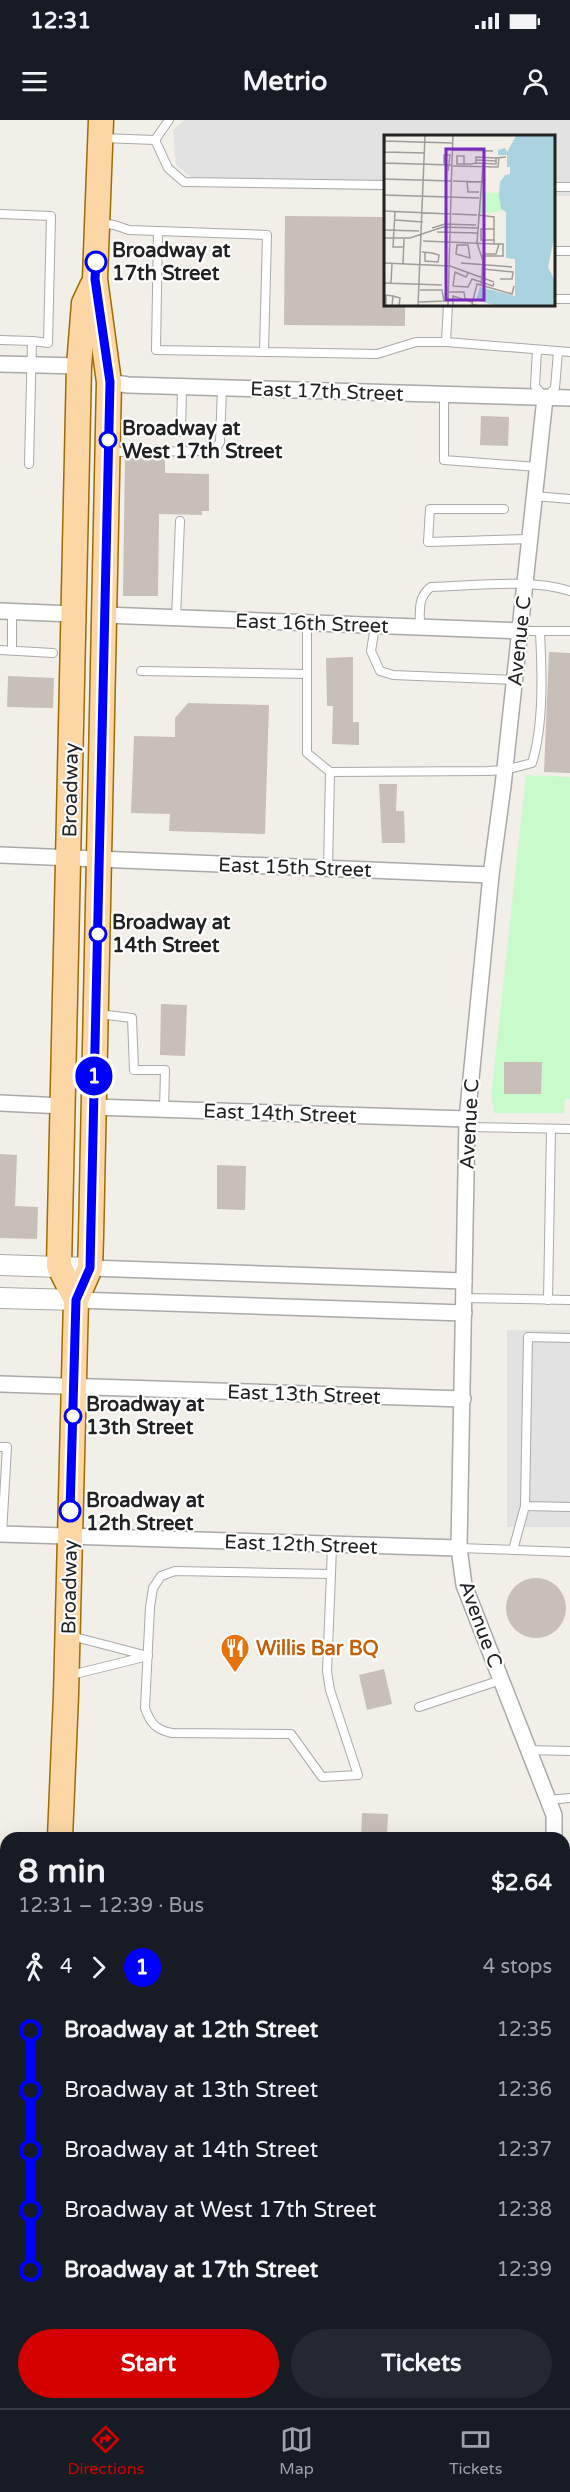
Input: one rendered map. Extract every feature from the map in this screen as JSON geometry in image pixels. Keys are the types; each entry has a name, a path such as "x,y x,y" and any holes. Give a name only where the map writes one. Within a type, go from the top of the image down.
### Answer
{"main road":[{"name":"Broadway","path":"60,1832 68,1635 76,1300 90,1268 110,382 95,279 101,129"},
{"name":"Broadway","path":"76,1300 59,1266 79,366 84,303 95,279"}],"street":[{"path":"0,364 79,366"},
{"name":"East 17th Street","path":"110,382 182,387 570,398"},
{"name":"Avenue C","path":"545,398 505,770 491,875 467,1123 459,1548 464,1585 554,1815 554,1832"},
{"path":"6,611 73,614"},
{"name":"East 16th Street","path":"104,615 520,632"},
{"name":"East 15th Street","path":"0,855 491,875"},
{"path":"0,1103 63,1106"},
{"name":"East 14th Street","path":"93,1107 467,1123"},
{"path":"0,1265 464,1281"},
{"path":"0,1298 464,1306"},
{"name":"East 13th Street","path":"0,1384 463,1399"},
{"name":"East 12th Street","path":"1,1534 459,1548"}],"lane":[{"path":"155,140 169,120"},
{"path":"101,129 155,140"},
{"path":"155,140 168,168 184,182 384,185"},
{"path":"0,214 51,216 48,343 0,340"},
{"path":"97,223 129,230 267,235 264,351"},
{"path":"158,231 156,350 377,354 416,342 446,342 570,352"},
{"path":"555,250 570,251"},
{"path":"446,342 448,306"},
{"path":"29,464 32,341"},
{"path":"537,350 535,386 545,398 555,388 558,352"},
{"path":"181,432 182,387"},
{"path":"108,452 214,451 220,442 222,388"},
{"path":"444,395 444,460 537,467"},
{"path":"534,496 570,499"},
{"path":"504,508 430,508 428,542 529,539"},
{"path":"176,618 180,521"},
{"path":"420,627 420,603 423,592 431,587 524,585 556,587 570,591"},
{"path":"6,611 12,650"},
{"path":"308,623 308,753 330,772 505,770 532,763 536,750 541,662 540,632"},
{"path":"375,626 371,651 380,671 393,675 515,680"},
{"path":"520,632 570,631"},
{"path":"0,650 53,653"},
{"path":"141,671 308,674"},
{"path":"328,868 330,772"},
{"path":"96,1013 132,1018 134,1070 165,1070 164,1110"},
{"path":"467,1123 570,1129"},
{"path":"548,1300 551,1129"},
{"path":"464,1306 570,1300"},
{"path":"513,1550 525,1506 528,1337 570,1338"},
{"path":"0,1447 7,1447 1,1534"},
{"path":"525,1506 570,1507"},
{"path":"331,1574 175,1571 161,1576 153,1588 150,1607 145,1708 150,1721 161,1731 291,1734 322,1777 358,1775 330,1690 327,1671 331,1574 332,1545"},
{"path":"459,1548 570,1552"},
{"path":"68,1635 148,1656"},
{"path":"66,1676 148,1656"},
{"path":"419,1707 501,1680"},
{"path":"528,1750 570,1751"},
{"path":"548,1800 570,1798"}],"green space":[{"path":"526,775 570,777 570,1099 565,1099 564,1113 494,1113 491,1096"}],"shaded area":[{"path":"184,120 570,120 570,196 555,196 555,135 384,135 384,191 204,187 176,165 173,130"},
{"path":"507,1330 570,1330 570,1527 507,1527"}],"building":[{"path":"285,216 384,217 384,306 405,306 405,326 284,325"},
{"path":"481,416 509,417 508,446 480,445"},
{"path":"125,458 165,459 165,473 209,474 209,511 202,511 202,515 159,514 158,596 123,596"},
{"path":"549,652 570,653 570,773 544,772"},
{"path":"353,657 353,722 359,722 359,745 332,744 333,706 327,706 326,658"},
{"path":"8,676 54,678 53,708 7,707"},
{"path":"188,703 269,705 265,834 169,831 170,814 131,813 134,736 175,737 175,718"},
{"path":"379,784 397,784 396,811 404,811 405,843 382,843"},
{"path":"161,1004 187,1005 185,1056 160,1055"},
{"path":"504,1062 542,1062 541,1094 504,1094"},
{"path":"0,1154 17,1155 15,1206 38,1207 37,1239 0,1238"},
{"path":"217,1165 246,1166 245,1210 217,1209"},
{"path":"536,1578 553,1583 561,1591 566,1608 561,1625 553,1633 536,1638 519,1633 511,1625 506,1608 511,1591 519,1583"},
{"path":"384,1669 392,1704 367,1710 359,1675"},
{"path":"362,1813 388,1814 387,1832 361,1832"}],"bus line":[{"name":"1","path":"70,1511 76,1300 90,1268 110,382 95,279 96,262"}],"place":[{"name":"Broadway at 17th Street","path":"96,262"},
{"name":"Broadway at West 17th Street","path":"108,440"},
{"name":"Broadway at 14th Street","path":"98,934"},
{"name":"Broadway at 13th Street","path":"73,1416"},
{"name":"Broadway at 12th Street","path":"70,1511"},
{"name":"Willis Bar BQ","path":"235,1674"}]}
